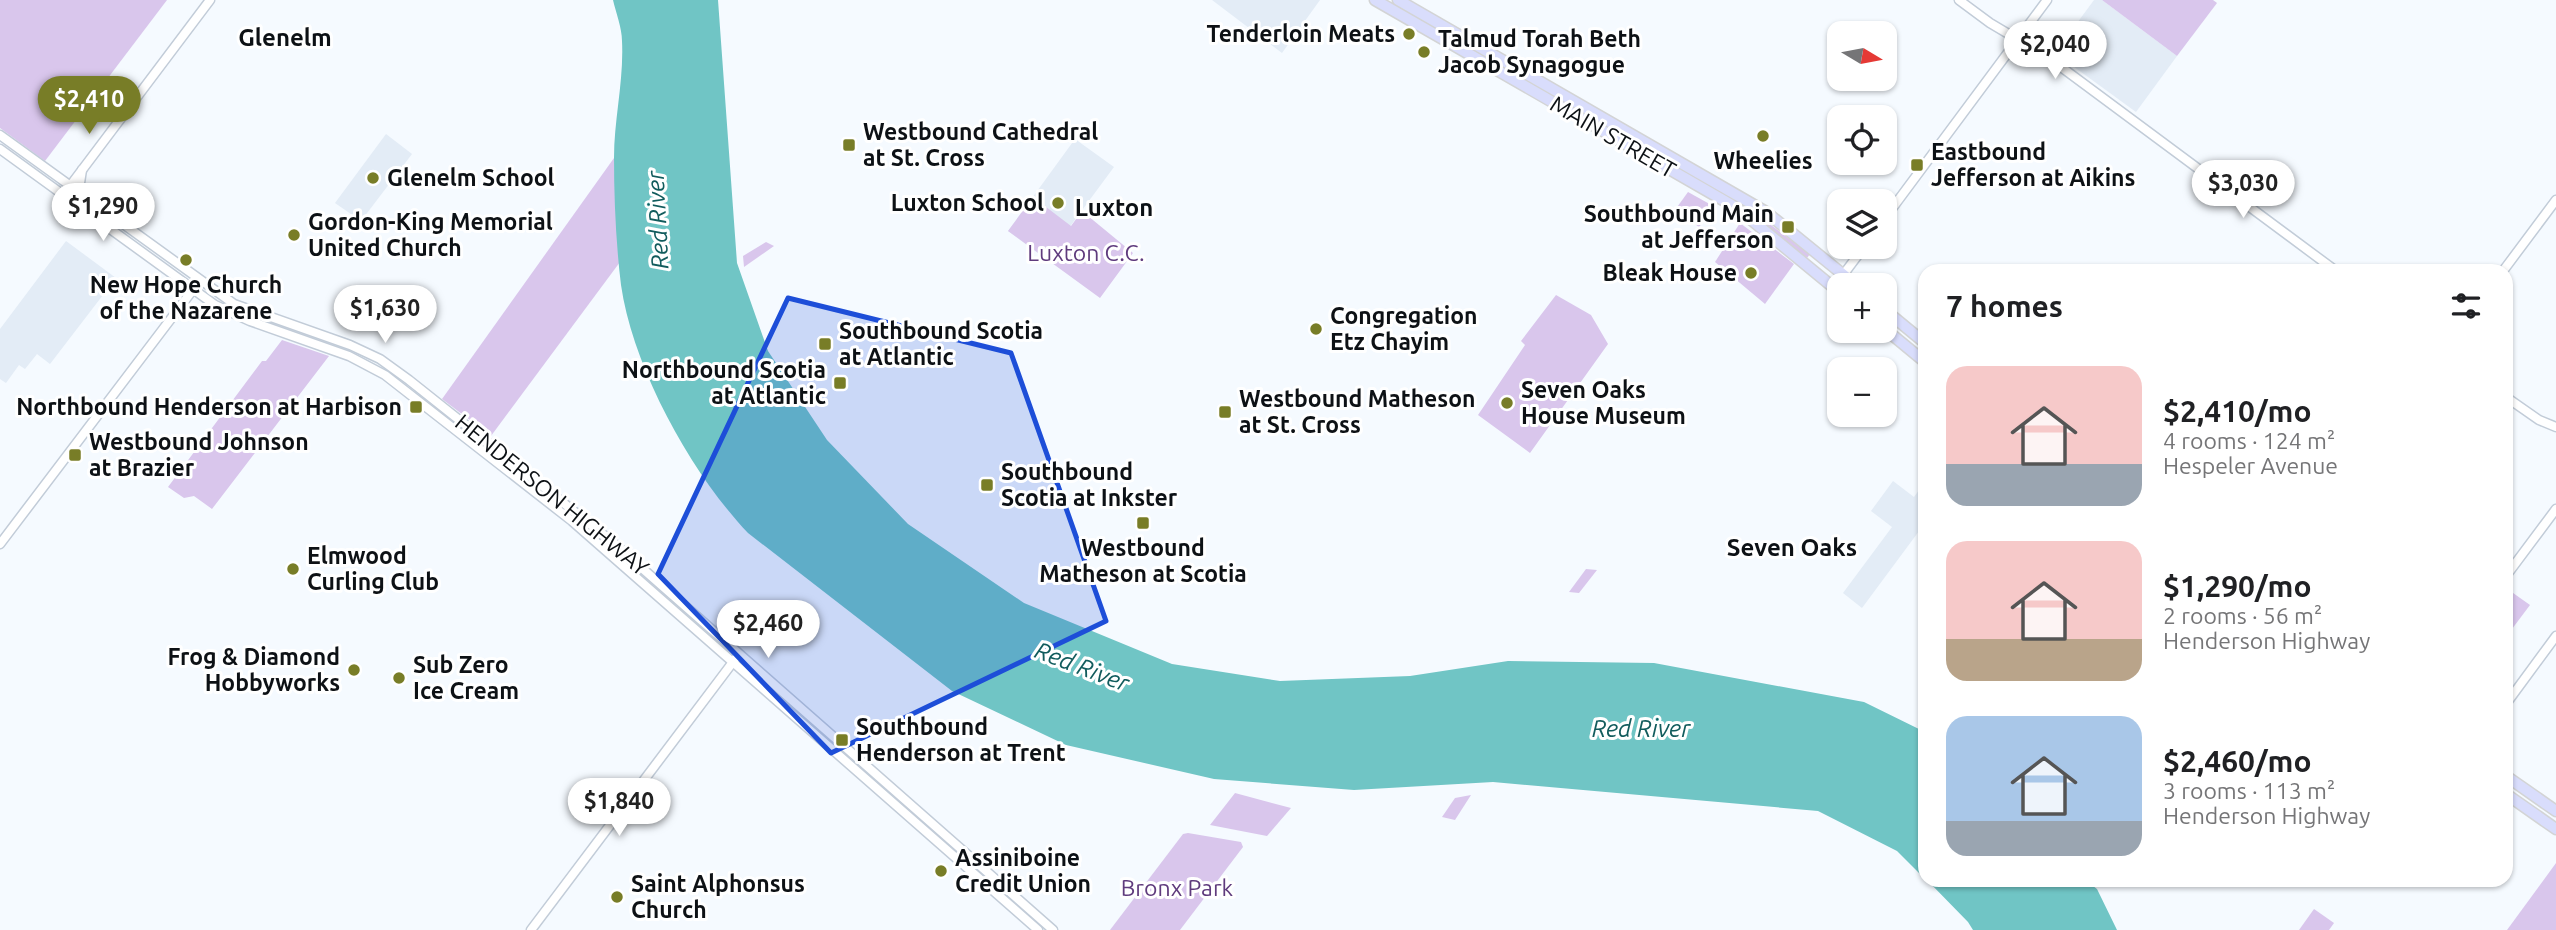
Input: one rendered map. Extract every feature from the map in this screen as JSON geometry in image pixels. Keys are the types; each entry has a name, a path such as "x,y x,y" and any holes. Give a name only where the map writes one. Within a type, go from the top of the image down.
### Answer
{"main road":[{"path":"63,195 210,0"},
{"name":"MAIN STREET","path":"1375,0 1737,208 1827,281"},
{"name":"MAIN STREET","path":"1398,0 1776,220 1841,273"},
{"path":"1959,0 2049,58 2327,264"},
{"path":"1897,202 2047,0"},
{"name":"HENDERSON HIGHWAY","path":"0,135 83,198 234,304 380,359 601,533 1054,930"},
{"name":"HENDERSON HIGHWAY","path":"0,149 193,290 230,313 349,356 385,375 572,521 1038,930"},
{"path":"83,168 80,183 83,198"},
{"path":"2508,264 2556,200"},
{"path":"1760,225 1764,220 1776,220"},
{"path":"0,544 199,281"},
{"path":"1897,320 1918,336"},
{"path":"1897,339 1918,356"},
{"path":"2513,402 2539,420 2556,427"},
{"path":"2513,567 2556,509"},
{"path":"2513,694 2556,636"},
{"path":"531,930 738,653"},
{"path":"2513,781 2556,811"},
{"path":"895,804 902,796"},
{"path":"2513,799 2556,829"}],"highlighted area":[{"path":"788,298 1011,353 1106,621 831,753 658,574"}],"shaded area":[{"path":"1212,0 1320,0 1282,53"},
{"path":"2094,0 2102,0 2177,56 2136,112 2055,53"},
{"name":"Glenelm School","path":"386,134 412,154 361,221 335,203"},
{"name":"Luxton School","path":"1075,139 1114,167 1046,259 1008,231"},
{"path":"66,241 116,278 50,364 37,354 25,369 19,365 6,383 0,379 0,329"},
{"path":"1893,481 1914,497 1918,492 1918,532 1862,608 1843,593 1892,527 1871,511"}],"green space":[{"path":"0,0 167,0 45,161 0,128"},
{"path":"2102,0 2213,0 2217,3 2177,56"},
{"path":"614,158 620,262 491,436 442,399"},
{"path":"1688,192 1715,207 1699,227 1675,210"},
{"name":"Luxton C.C.","path":"1033,197 1071,226 1082,211 1133,253 1100,298 1008,231"},
{"path":"1767,222 1810,254 1807,258 1763,223"},
{"name":"Bleak House","path":"1740,223 1794,264 1765,304 1715,262"},
{"path":"766,242 774,246 744,267 743,256"},
{"path":"1556,295 1591,315 1608,344 1530,453 1478,415 1525,345 1521,341"},
{"path":"282,340 329,356 212,509 194,496 184,498 168,487 262,361 266,361"},
{"path":"1586,569 1597,570 1579,593 1569,592"},
{"path":"2513,593 2530,605 2513,628"},
{"path":"1235,793 1291,808 1267,836 1210,825"},
{"path":"1471,795 1455,820 1442,817 1455,798"},
{"name":"Bronx Park","path":"1183,834 1241,842 1243,847 1180,930 1110,930"},
{"path":"2556,863 2556,930 2507,930"},
{"path":"2314,909 2334,923 2329,930 2299,930"}],"water":[{"name":"Red River","path":"613,0 718,0 737,263 768,351 827,440 908,524 1024,603 1172,664 1280,681 1410,676 1508,661 1654,663 1864,702 1918,729 1918,872 1897,851 1818,811 1493,782 1354,790 1214,779 1066,745 952,691 748,533 706,481 686,450 651,384 628,317 618,254 614,158 622,70 620,26"},
{"path":"1934,887 2094,887 2117,930 1973,930"}],"place":[{"name":"Tenderloin Meats","path":"1409,34"},
{"name":"Talmud Torah Beth Jacob Synagogue","path":"1424,52"},
{"name":"Wheelies","path":"1763,136"},
{"name":"Westbound Cathedral at St. Cross","path":"849,145"},
{"name":"Eastbound Jefferson at Aikins","path":"1917,165"},
{"name":"Glenelm School","path":"373,178"},
{"name":"Luxton School","path":"1058,203"},
{"name":"Southbound Main at Jefferson","path":"1788,227"},
{"name":"Gordon-King Memorial United Church","path":"294,235"},
{"name":"New Hope Church of the Nazarene","path":"186,260"},
{"name":"Bleak House","path":"1751,273"},
{"name":"Congregation Etz Chayim","path":"1316,329"},
{"name":"Southbound Scotia at Atlantic","path":"825,344"},
{"name":"Northbound Scotia at Atlantic","path":"840,383"},
{"name":"Seven Oaks House Museum","path":"1507,403"},
{"name":"Northbound Henderson at Harbison","path":"416,407"},
{"name":"Westbound Matheson at St. Cross","path":"1225,412"},
{"name":"Westbound Johnson at Brazier","path":"75,455"},
{"name":"Southbound Scotia at Inkster","path":"987,485"},
{"name":"Westbound Matheson at Scotia","path":"1143,523"},
{"name":"Elmwood Curling Club","path":"293,569"},
{"name":"Frog & Diamond Hobbyworks","path":"354,670"},
{"name":"Sub Zero Ice Cream","path":"399,678"},
{"name":"Southbound Henderson at Trent","path":"842,740"},
{"name":"Assiniboine Credit Union","path":"941,871"},
{"name":"Saint Alphonsus Church","path":"617,897"}],"district":[{"name":"Glenelm","path":"285,38"},
{"name":"Luxton","path":"1114,208"},
{"name":"Seven Oaks","path":"1792,548"}]}
